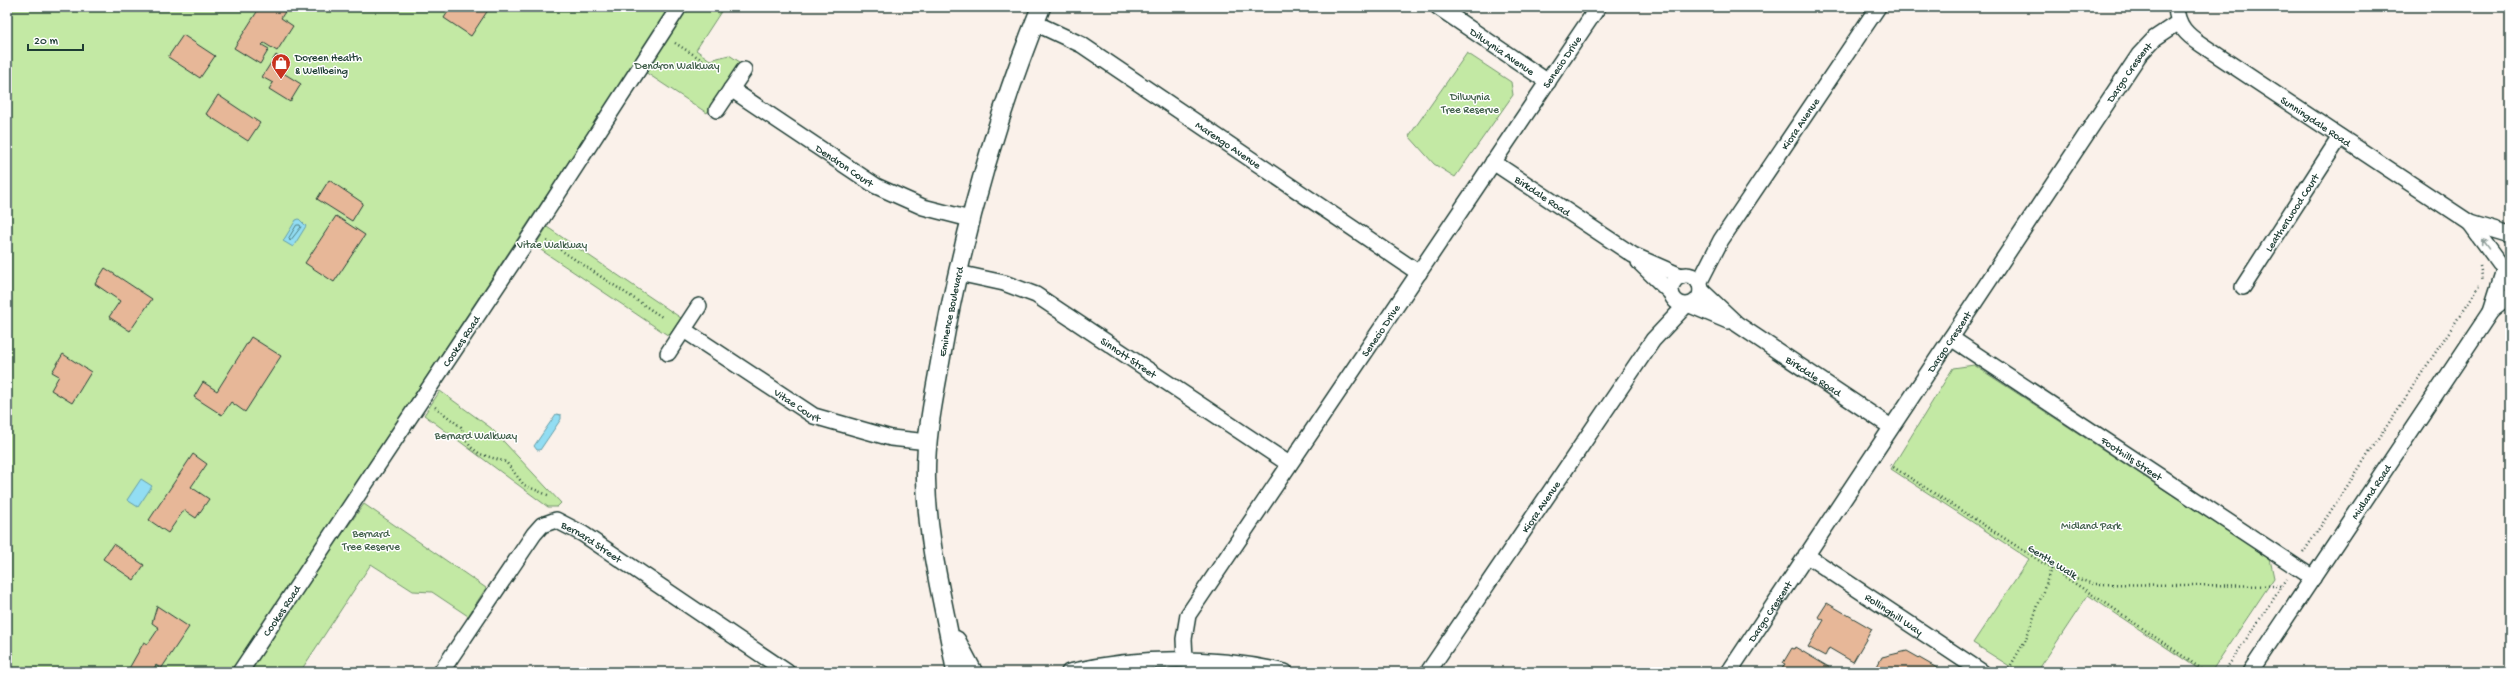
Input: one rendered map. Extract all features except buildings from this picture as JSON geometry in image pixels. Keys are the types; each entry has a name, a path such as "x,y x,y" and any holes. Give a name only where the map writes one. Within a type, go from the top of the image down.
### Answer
{"street":[{"name":"Cookes Road","path":"240,672 533,232 679,7"},
{"name":"Dilwynia Avenue","path":"1438,7 1548,82"},
{"name":"Senecio Drive","path":"1184,660 1184,640 1188,615 1598,7"},
{"name":"Kiora Avenue","path":"1700,286 1721,240 1878,7"},
{"name":"Sunningdale Road","path":"2176,7 2179,22 2190,37 2470,223 2510,235"},
{"name":"Eminence Boulevard","path":"956,672 948,626 937,586 930,544 926,477 928,442 947,325 970,219 996,133 1038,15"},
{"name":"Marengo Avenue","path":"1038,15 1419,273"},
{"name":"Dargo Crescent","path":"1729,672 2139,55 2155,38 2179,22"},
{"path":"717,110 744,70"},
{"name":"Dendron Court","path":"731,89 876,186 923,207 970,219"},
{"name":"Leatherwood Court","path":"2243,287 2340,137"},
{"name":"Birkdale Road","path":"1493,162 1633,255 1680,300 1737,324 1891,427"},
{"name":"Sunningdale Road","path":"2470,223 2504,272"},
{"name":"Kiora Avenue","path":"1683,276 1721,240"},
{"name":"Midland Road","path":"2250,672 2491,312 2504,272 2503,248 2510,240"},
{"name":"Birkdale Road","path":"1633,255 1683,276"},
{"name":"Sinnott Street","path":"958,273 1004,283 1046,301 1289,464"},
{"path":"1683,276 1692,276 1700,286 1698,300 1680,300 1673,283 1683,276"},
{"name":"Birkdale Road","path":"1700,286 1737,324"},
{"name":"Midland Road","path":"2491,312 2510,296"},
{"name":"Kiora Avenue","path":"1428,672 1680,300"},
{"path":"668,353 699,306"},
{"name":"Vitae Court","path":"684,330 814,416 891,438 928,442"},
{"name":"Foothills Street","path":"1951,338 2313,578"},
{"name":"Bernard Street","path":"441,672 534,534 545,523 556,520 583,534 787,672"},
{"name":"Rollinghill Way","path":"1806,555 1982,672"},
{"name":"Eminence Boulevard","path":"948,626 973,672"},
{"path":"1070,672 1129,661 1184,660 1255,665 1285,672"}],"path":[{"path":"661,35 704,61"},
{"path":"533,232 662,317"},
{"path":"2224,672 2480,286 2483,281 2478,259"},
{"path":"434,406 461,427 467,442 472,448 480,454 506,462 524,485 550,496"},
{"name":"Gentle Walk","path":"1890,465 2107,604 2206,672"},
{"path":"2007,672 2026,639 2051,569 2093,584 2282,586"}],"green space":[{"path":"7,7 671,7 231,672 7,672"},
{"name":"Dendron Walkway","path":"688,7 724,7 696,50 710,60 729,55 740,62 707,113 645,72"},
{"name":"Dilwynia Tree Reserve","path":"1467,53 1511,82 1513,95 1455,177 1434,164 1409,136"},
{"name":"Vitae Walkway","path":"547,227 681,318 669,336 535,246"},
{"name":"Midland Park","path":"1974,365 2270,559 2274,578 2211,672 2203,672 2088,595 2037,672 2019,672 1973,643 2029,559 1891,469 1953,368"},
{"name":"Bernard Walkway","path":"440,391 491,428 561,503 557,507 548,507 424,415"},
{"name":"Bernard Tree Reserve","path":"364,504 486,588 468,616 432,592 413,591 371,564 300,672 249,672 327,555"}],"water":[{"path":"299,219 306,226 293,247 283,241 296,220"},
{"path":"556,414 561,415 561,419 540,450 537,450 534,446"},
{"path":"141,479 152,486 138,507 127,500"}],"place":[{"name":"Doreen Health & Wellbeing","path":"281,80"}]}
